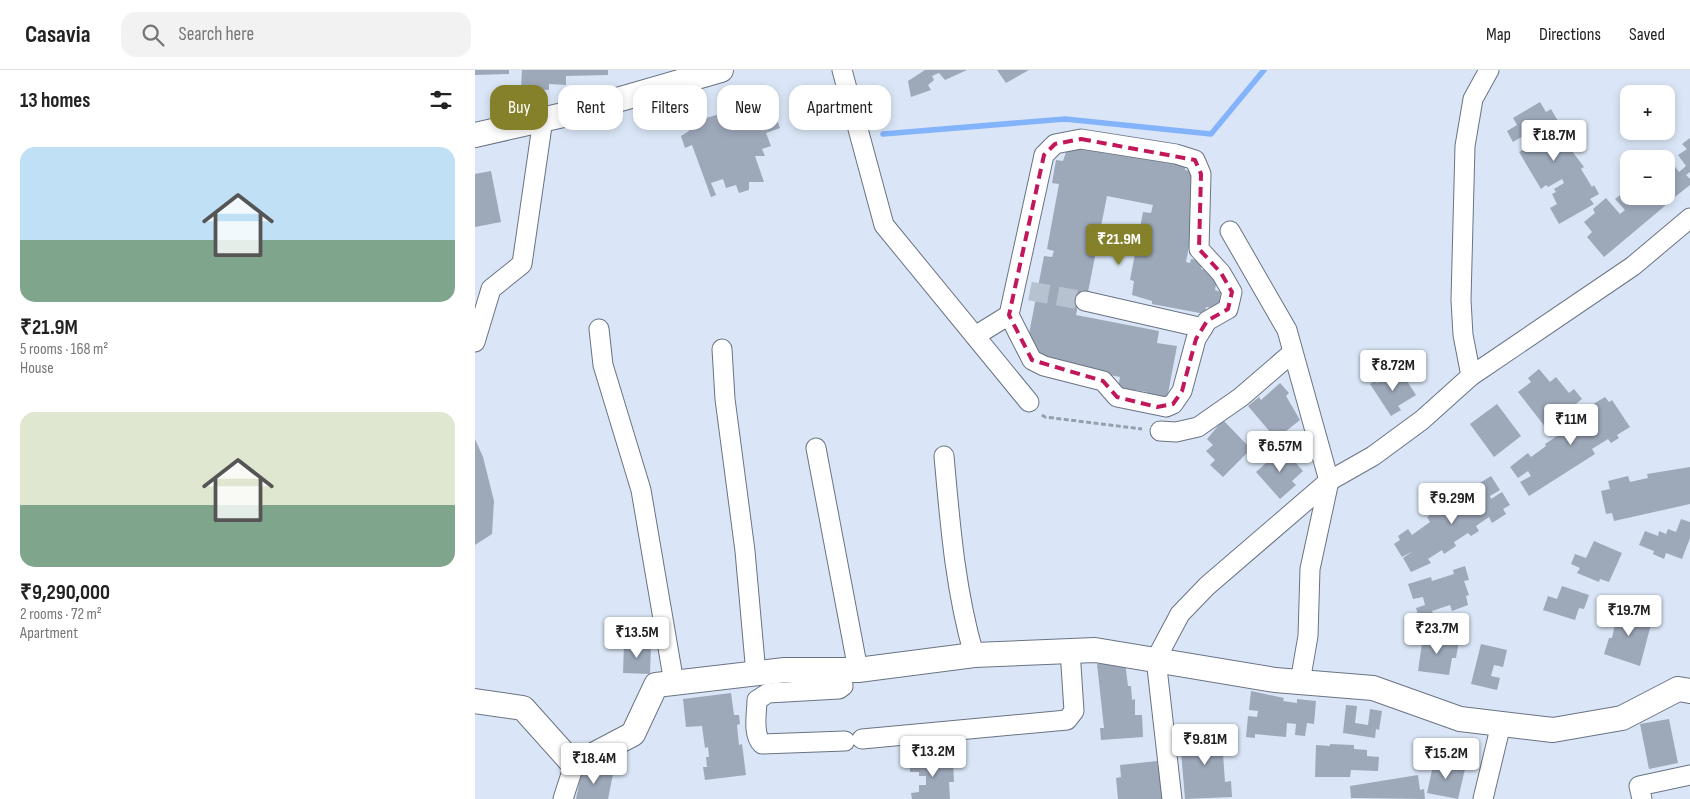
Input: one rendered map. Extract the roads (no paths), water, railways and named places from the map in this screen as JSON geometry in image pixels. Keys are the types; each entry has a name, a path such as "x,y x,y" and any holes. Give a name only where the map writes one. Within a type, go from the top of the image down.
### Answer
{"street":[{"path":"548,118 721,70"},
{"path":"842,70 884,224 1029,402"},
{"path":"1471,376 1463,335 1461,300 1465,146 1473,99 1489,70"},
{"path":"475,135 496,130"},
{"path":"475,342 491,289 522,264 541,130"},
{"path":"975,336 1009,315 1023,289 1044,155 1055,144 1081,139 1176,154 1195,160 1201,174 1199,250 1221,273 1232,292 1228,309 1207,321 1195,338 1182,391 1173,404 1166,407 1157,407 1117,397 1103,381 1044,366 1032,360 1009,315"},
{"path":"1172,799 1156,659 1180,614 1207,586 1329,481 1373,456 1401,436 1471,376 1633,266 1690,218"},
{"path":"1230,231 1287,330 1329,481 1310,569 1308,636 1301,682"},
{"path":"1085,301 1203,328"},
{"path":"599,329 603,365 641,490 674,683"},
{"path":"722,349 725,399 745,551 755,674"},
{"path":"1160,431 1176,432 1198,427 1241,397 1292,353"},
{"path":"816,448 850,670 843,686 839,689 769,693 761,696 757,700 757,740 762,744 854,740 1067,720 1074,711 1070,650"},
{"path":"944,456 955,572 962,612 974,655"},
{"path":"563,799 574,766 633,734 656,685 785,670 850,670 974,655 1095,650 1275,680 1373,688 1460,719 1553,730 1623,718 1677,689 1690,691"},
{"path":"475,701 523,708 574,766"},
{"path":"1483,799 1501,724"},
{"path":"1642,799 1639,786 1690,775"}],"waterway":[{"path":"883,134 1065,119 1211,134 1264,70"}],"tunnel":[{"path":"1030,291 1085,301"}]}
